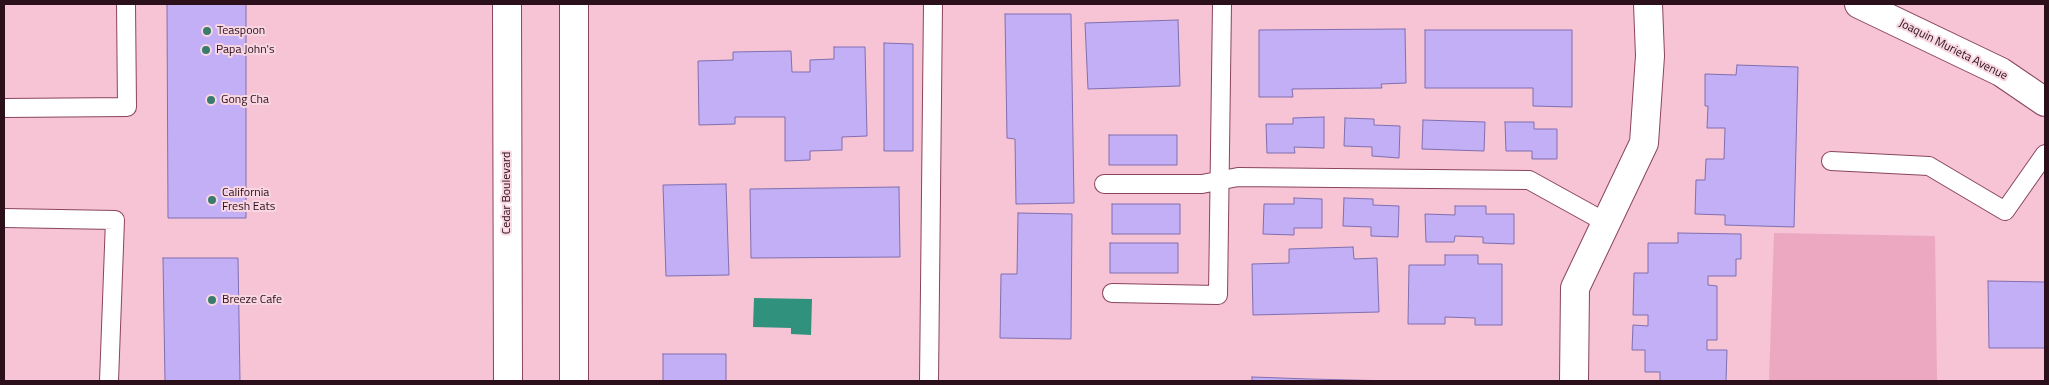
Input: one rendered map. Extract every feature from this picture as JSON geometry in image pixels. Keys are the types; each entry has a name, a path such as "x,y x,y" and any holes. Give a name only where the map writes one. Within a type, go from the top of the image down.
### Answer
{"main road":[{"name":"Cedar Boulevard","path":"507,4 508,381"},
{"path":"574,4 574,381"},
{"path":"1574,381 1576,288 1605,222 1644,143 1650,56 1648,4"},
{"name":"Joaquin Murieta Avenue","path":"1858,4 2001,72 2045,102"}],"lane":[{"path":"4,108 127,107 126,4"},
{"path":"930,381 933,4"},
{"path":"1112,294 1218,295 1222,4"},
{"path":"1831,161 1930,166 2005,211 2045,154"},
{"path":"1104,184 1202,184 1238,177 1529,180 1605,222"},
{"path":"4,218 115,220 109,381"}],"shaded area":[{"path":"1774,233 1935,236 1937,381 1769,381"},
{"path":"754,298 812,299 811,335 791,334 791,328 753,327"}],"building":[{"path":"167,4 246,4 246,218 168,218"},
{"path":"1005,14 1071,14 1074,203 1016,204 1015,139 1007,138"},
{"path":"1178,20 1180,86 1088,89 1085,23"},
{"path":"1405,29 1406,83 1381,84 1382,88 1292,89 1293,97 1259,97 1259,30"},
{"path":"1425,30 1572,30 1572,107 1533,106 1533,88 1425,88"},
{"path":"884,43 913,44 913,151 884,151"},
{"path":"834,47 865,47 867,136 842,137 842,150 810,151 810,160 785,161 785,117 735,117 735,124 699,125 698,61 733,60 733,52 791,51 792,72 810,72 810,60 834,59"},
{"path":"1737,65 1798,67 1794,227 1725,225 1725,215 1695,214 1696,180 1705,180 1706,159 1724,159 1725,128 1707,128 1708,106 1705,106 1705,74 1736,75"},
{"path":"1324,117 1324,148 1294,147 1295,153 1267,153 1266,124 1293,124 1293,118"},
{"path":"1345,118 1374,119 1374,125 1400,126 1399,158 1372,156 1372,147 1344,146"},
{"path":"1423,120 1485,122 1484,151 1422,149"},
{"path":"1505,122 1534,122 1534,129 1557,129 1557,159 1532,159 1532,151 1506,151"},
{"path":"1109,135 1177,135 1177,165 1109,165"},
{"path":"726,184 729,275 666,276 663,185"},
{"path":"899,187 900,257 751,258 750,189"},
{"path":"1294,198 1322,199 1322,228 1294,228 1294,235 1263,234 1264,204 1294,204"},
{"path":"1344,198 1373,199 1373,205 1399,206 1398,237 1371,236 1371,227 1343,226"},
{"path":"1112,204 1180,204 1180,234 1112,234"},
{"path":"1455,206 1486,206 1486,214 1514,214 1514,244 1483,243 1483,237 1455,236 1454,242 1426,242 1425,214 1455,215"},
{"path":"1018,213 1072,214 1071,339 1000,338 1001,274 1017,274"},
{"path":"1678,233 1741,234 1741,259 1736,259 1736,276 1708,276 1708,285 1717,286 1717,340 1707,340 1707,350 1727,350 1726,381 1660,381 1660,372 1645,372 1645,350 1632,350 1633,325 1648,326 1648,315 1633,315 1634,273 1648,273 1648,243 1678,243"},
{"path":"1110,243 1178,243 1178,273 1110,273"},
{"path":"1353,247 1354,259 1377,258 1379,312 1253,315 1252,264 1289,263 1289,249"},
{"path":"1445,255 1478,255 1478,264 1502,264 1502,325 1475,325 1475,318 1445,317 1445,324 1408,324 1409,265 1445,265"},
{"path":"163,258 238,258 240,381 165,381"},
{"path":"1988,281 2045,282 2045,348 1989,348"},
{"path":"663,354 726,354 726,381 663,381"},
{"path":"1252,377 1310,379 1394,381 1252,381"}],"place":[{"name":"Teaspoon","path":"207,31"},
{"name":"Papa John's","path":"206,50"},
{"name":"Gong Cha","path":"211,100"},
{"name":"California Fresh Eats","path":"212,200"},
{"name":"Breeze Cafe","path":"212,300"}]}
